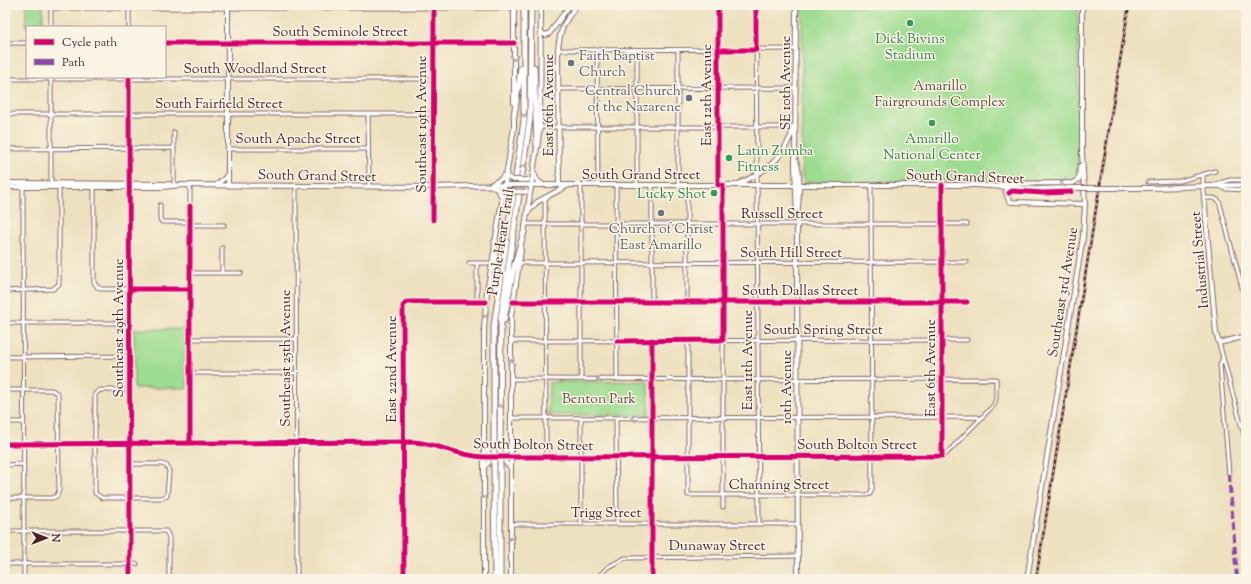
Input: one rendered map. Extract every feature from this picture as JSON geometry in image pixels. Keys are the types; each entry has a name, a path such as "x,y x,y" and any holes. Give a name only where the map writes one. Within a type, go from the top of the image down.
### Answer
{"highway":[{"name":"Purple Heart Trail","path":"493,579 495,563 495,313 522,136 524,104 524,5"},
{"name":"Purple Heart Trail","path":"502,579 500,566 500,446 503,300 529,130 531,5"},
{"path":"531,38 537,108 538,146"},
{"path":"514,116 524,46"},
{"path":"501,347 513,271 524,232"},
{"path":"495,241 495,313"}],"main road":[{"path":"511,579 511,341 513,302 527,214 529,184 534,170 540,127 541,5"},
{"path":"560,24 570,5"},
{"path":"541,32 547,35 550,34 577,5"},
{"name":"SE 10th Avenue","path":"796,5 796,161"},
{"name":"Southeast 3rd Avenue","path":"1026,579 1083,237 1082,5"},
{"path":"228,6 228,185"},
{"path":"484,579 486,302 505,185 514,116 514,6"},
{"name":"East 16th Avenue","path":"559,185 558,50 560,24"},
{"path":"735,185 757,176 777,160 787,145 795,127"},
{"path":"787,145 791,142 796,142"},
{"path":"1082,158 1080,176 1076,182 1008,185 1007,198 1012,202 1084,204"},
{"name":"10th Avenue","path":"796,161 798,173 797,185"},
{"name":"10th Avenue","path":"796,161 798,579"},
{"path":"534,170 535,176 543,185"},
{"path":"216,185 225,178 228,173"},
{"path":"506,173 509,178 513,180 529,184"},
{"path":"502,200 500,193 490,186 501,179 506,173"},
{"path":"798,173 802,181 807,185"},
{"name":"South Grand Street","path":"5,183 23,185 129,185 162,187 174,185 228,185 432,187 529,184 1008,185 1035,189 1168,189 1204,185 1246,185"},
{"name":"South Grand Street","path":"5,187 23,185"},
{"path":"527,214 545,197 568,185"},
{"name":"Industrial Street","path":"1204,185 1216,333 1219,344"},
{"path":"503,194 507,191 526,192 529,198"},
{"path":"1219,344 1246,336"},
{"path":"484,445 490,452 505,452 511,445"},
{"name":"South Bolton Street","path":"484,457 942,456"},
{"path":"484,468 489,462 506,462 511,468"}],"street":[{"name":"East 12th Avenue","path":"718,5 718,127 723,224 723,506"},
{"name":"East 11th Avenue","path":"756,5 759,418 758,524"},
{"path":"51,26 51,6 514,6"},
{"path":"129,6 129,26"},
{"name":"Southeast 19th Avenue","path":"433,220 434,6"},
{"path":"5,43 26,43"},
{"name":"South Seminole Street","path":"166,43 514,43"},
{"path":"558,50 796,49"},
{"path":"598,50 598,185"},
{"path":"637,50 638,185"},
{"path":"678,50 678,185"},
{"path":"51,78 51,185"},
{"name":"Southeast 29th Avenue","path":"129,78 130,579"},
{"name":"South Woodland Street","path":"5,79 433,79"},
{"path":"558,89 796,88"},
{"name":"South Fairfield Street","path":"5,114 433,114"},
{"path":"368,114 368,186"},
{"path":"540,127 795,127"},
{"path":"174,132 174,185"},
{"path":"5,149 174,148"},
{"name":"South Apache Street","path":"228,149 368,149"},
{"path":"1148,182 1180,181 1214,171"},
{"name":"Industrial Street","path":"1203,175 1204,185"},
{"path":"1215,185 1225,181 1246,180"},
{"path":"23,185 24,579"},
{"path":"5,291 23,289 52,290 57,287 59,282 59,185"},
{"path":"94,185 94,282 96,288 190,289"},
{"path":"190,185 190,443"},
{"path":"581,185 581,379"},
{"path":"616,185 617,379"},
{"path":"652,185 652,302"},
{"path":"687,185 687,302"},
{"path":"871,185 871,456"},
{"name":"East 6th Avenue","path":"942,185 942,456"},
{"path":"1215,185 1226,189 1246,190"},
{"name":"Southeast 25th Avenue","path":"296,186 296,579"},
{"path":"545,197 546,457"},
{"path":"1204,198 1214,198 1218,201 1246,302"},
{"path":"160,205 160,219 162,222 224,225"},
{"name":"Russell Street","path":"525,224 967,224"},
{"path":"222,248 222,273"},
{"name":"South Hill Street","path":"519,263 968,262"},
{"path":"468,263 492,263"},
{"path":"477,263 476,302 486,302"},
{"path":"190,273 241,273"},
{"name":"East 22nd Avenue","path":"404,579 404,303 476,302"},
{"name":"South Dallas Street","path":"513,302 967,302"},
{"path":"5,323 130,323"},
{"path":"190,339 296,339"},
{"path":"652,340 652,579"},
{"path":"687,457 688,340"},
{"name":"South Spring Street","path":"511,341 967,340"},
{"path":"1219,344 1246,443"},
{"path":"5,357 130,356"},
{"path":"1223,357 1220,365 1229,474"},
{"path":"190,373 297,373"},
{"path":"511,379 996,379 996,402 952,450 942,456"},
{"path":"5,390 56,392 59,397 59,490 57,496 52,498 5,498"},
{"path":"130,390 100,390 97,391 94,396 95,491 97,496 130,498 162,498 167,496 169,477 167,466 162,464 130,464"},
{"path":"511,418 977,417 981,419"},
{"path":"581,418 581,524"},
{"path":"616,418 617,524"},
{"path":"5,422 23,422"},
{"name":"South Bolton Street","path":"5,444 422,443 463,455 484,457"},
{"name":"Channing Street","path":"687,457 688,495 866,495 870,494 872,489 871,456"},
{"path":"5,465 23,464"},
{"name":"Trigg Street","path":"511,524 797,524"},
{"path":"5,531 162,531 167,533 169,537 169,579"},
{"name":"Dunaway Street","path":"596,579 603,570 619,560 652,556 798,556"},
{"path":"5,564 137,564"}],"green space":[{"path":"26,5 43,5 43,26 26,26"},
{"name":"Amarillo Fairgrounds Complex","path":"802,5 1078,5 1078,157 1077,176 1075,180 805,182 802,177"},
{"path":"134,329 187,329 187,388 134,388"},
{"name":"Benton Park","path":"648,381 649,415 548,415 549,382"}],"railway":[{"path":"1036,579 1129,5"}],"marked path":[{"path":"1229,474 1237,579"}],"cycle path":[{"path":"433,220 434,5"},
{"path":"718,5 718,185"},
{"path":"718,50 756,50 756,5"},
{"path":"166,43 514,43"},
{"path":"129,78 130,579"},
{"path":"617,341 723,340 723,185"},
{"path":"5,444 414,442 432,445 466,455 484,457 942,456 942,185"},
{"path":"1009,193 1012,191 1043,193 1071,192"},
{"path":"190,206 190,443"},
{"path":"130,289 190,289"},
{"path":"404,579 403,306 407,302 486,302"},
{"path":"513,302 967,302"},
{"path":"652,340 652,579"}],"place":[{"name":"Dick Bivins Stadium","path":"910,23"},
{"name":"Faith Baptist Church","path":"571,63"},
{"name":"Central Church of the Nazarene","path":"689,98"},
{"name":"Amarillo National Center","path":"932,123"},
{"name":"Latin Zumba Fitness","path":"729,158"},
{"name":"Lucky Shot","path":"714,193"},
{"name":"Church of Christ East Amarillo","path":"661,213"}]}
